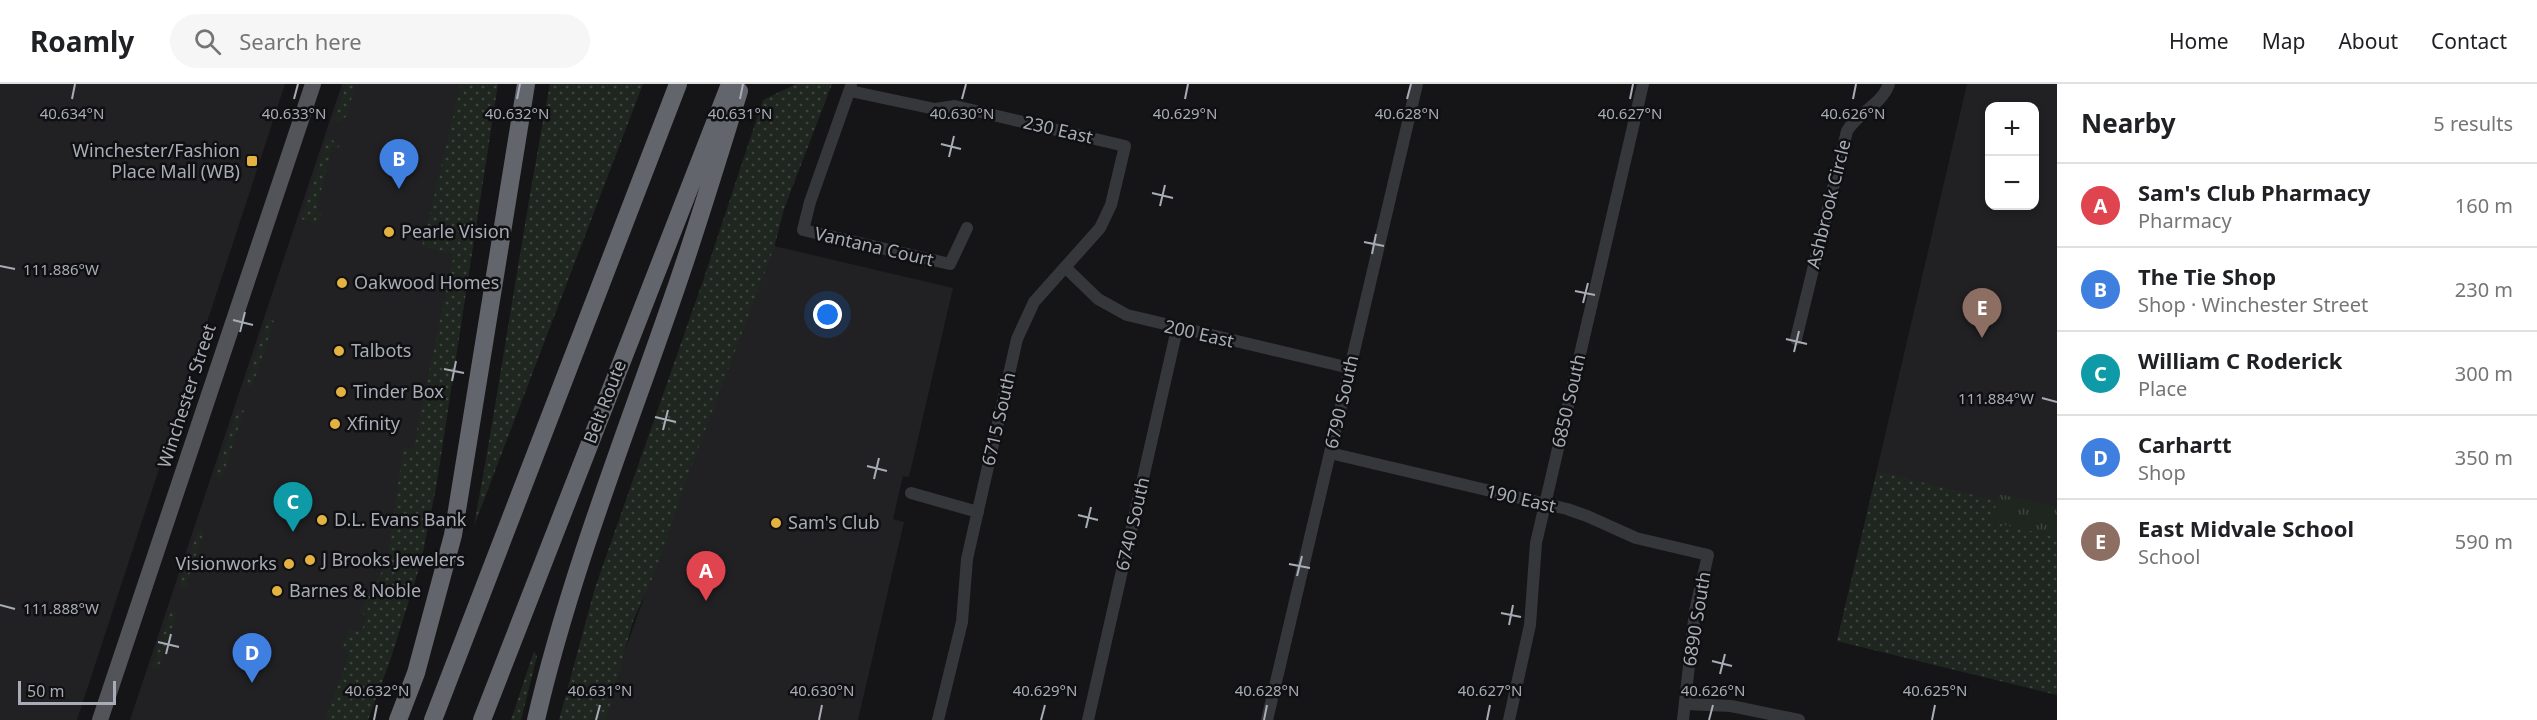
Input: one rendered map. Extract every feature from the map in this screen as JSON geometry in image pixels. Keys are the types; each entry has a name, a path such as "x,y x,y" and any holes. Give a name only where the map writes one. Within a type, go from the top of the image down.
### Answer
{"highway":[{"path":"398,720 416,673 453,535 526,84"},
{"path":"433,720 678,84"},
{"name":"Belt Route","path":"482,720 730,84"},
{"path":"536,720 551,657 600,500 675,291 741,84"}],"main road":[{"name":"Winchester Street","path":"100,720 313,84"}],"street":[{"name":"6790 South","path":"1267,720 1417,84"},
{"name":"6850 South","path":"1509,720 1530,625 1533,562 1545,504 1643,84"},
{"name":"Ashbrook Circle","path":"1796,339 1847,131 1856,118 1879,101 1889,84"},
{"name":"230 East","path":"851,88 935,109 955,106 1125,146"},
{"name":"Vantana Court","path":"851,88 810,202 803,230 950,264 967,228"},
{"name":"6715 South","path":"938,720 962,622 967,559 1017,339 1034,302 1100,228 1112,204 1125,146"},
{"name":"200 East","path":"1065,267 1098,299 1127,315 1177,329 1350,368"},
{"name":"6740 South","path":"1088,720 1177,329"},
{"name":"190 East","path":"1330,453 1545,504 1587,516 1636,538 1708,555"},
{"path":"911,493 978,512"},
{"name":"6890 South","path":"1683,720 1695,611 1708,555"},
{"path":"1686,704 1731,706 1799,720"}],"shaded area":[{"path":"0,84 285,84 77,720 0,720"},
{"path":"342,84 470,84 441,250 454,254 454,270 391,561 329,720 130,720"},
{"path":"1967,84 2057,84 2057,695 1837,641"},
{"path":"774,246 953,288 909,477 903,476 893,519 904,522 858,720 604,720 616,676 684,485"}],"green space":[{"path":"346,84 355,84 347,116 339,122 334,120"},
{"path":"461,84 498,84 436,488 421,562 391,658 368,720 325,720 350,652 342,649 349,629 361,632 367,617 360,612 387,562 403,449 404,447 413,449 454,254 422,246"},
{"path":"550,84 643,84 474,526 530,194"},
{"path":"796,84 832,84 784,209 774,248 683,489 659,563 633,621 606,720 559,720 595,588 704,278 763,100"},
{"path":"328,137 340,145 338,148 332,147 316,211 321,214 318,224 301,219"},
{"path":"268,319 274,321 252,387 246,384"},
{"path":"238,409 244,411 222,478 215,476"},
{"path":"1877,471 1997,501 1992,522 2057,537 2057,695 1837,641"},
{"path":"1999,494 2057,507 2057,537 1992,522"},
{"path":"198,530 204,531 185,588 179,586"},
{"path":"171,611 177,613 158,669 152,667"},
{"path":"534,651 537,656 521,720 511,720"}],"place":[{"name":"Winchester/Fashion Place Mall (WB)","path":"252,161"},
{"name":"The Tie Shop","path":"399,189"},
{"name":"Pearle Vision","path":"389,232"},
{"name":"Oakwood Homes","path":"342,283"},
{"name":"East Midvale School","path":"1982,338"},
{"name":"Talbots","path":"339,351"},
{"name":"Tinder Box","path":"341,392"},
{"name":"Xfinity","path":"335,424"},
{"name":"D.L. Evans Bank","path":"322,520"},
{"name":"Sam's Club","path":"776,523"},
{"name":"William C Roderick","path":"293,532"},
{"name":"J Brooks Jewelers","path":"310,560"},
{"name":"Visionworks","path":"289,564"},
{"name":"Barnes & Noble","path":"277,591"},
{"name":"Sam's Club Pharmacy","path":"706,601"},
{"name":"Carhartt","path":"252,683"}]}
